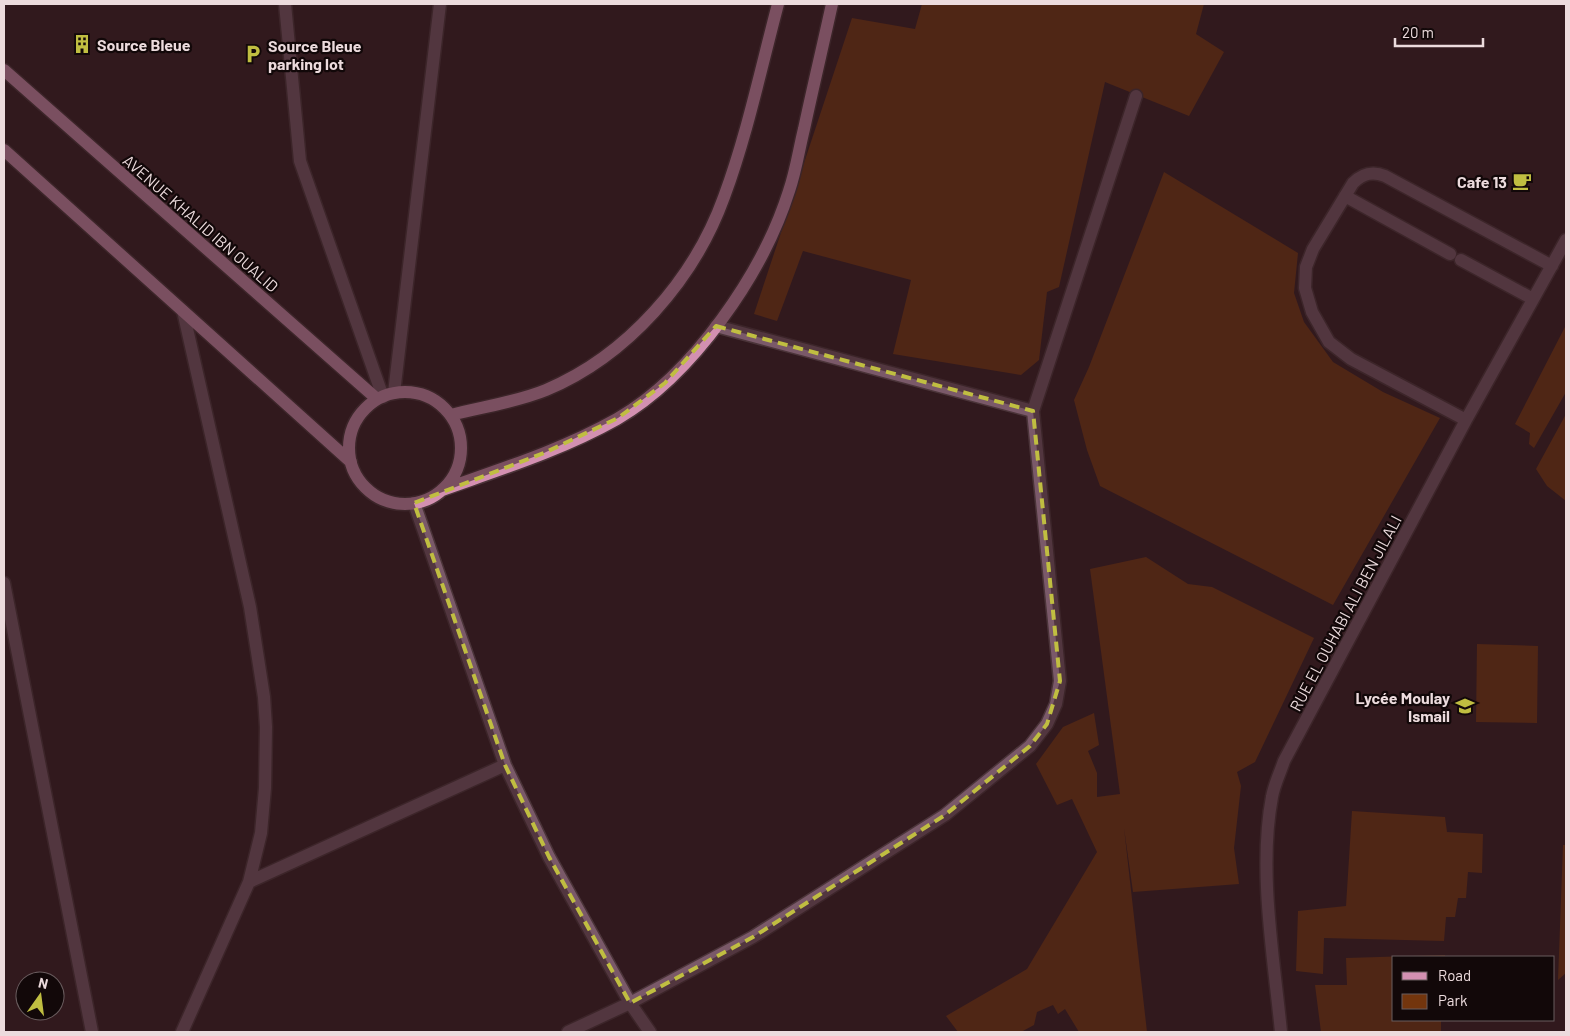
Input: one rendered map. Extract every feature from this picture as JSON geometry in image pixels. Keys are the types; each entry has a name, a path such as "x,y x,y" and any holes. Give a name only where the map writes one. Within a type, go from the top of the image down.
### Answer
{"main road":[{"path":"451,416 546,390 593,366 635,331 676,285 703,243 724,198 778,4"},
{"path":"442,490 453,477 461,454 459,430 442,405 417,393 384,396 365,408 354,427 349,448 351,462 356,475 375,494 388,501 414,503 429,498 442,490 544,453 618,418 665,383 698,349 742,291 773,233 790,191 832,4"},
{"name":"AVENUE KHALID IBN OUALID","path":"4,70 384,396"},
{"path":"4,150 351,462"}],"street":[{"path":"285,4 300,160 384,396"},
{"path":"384,396 440,4"},
{"path":"568,1032 630,1003 752,937 945,815 1030,746 1047,724 1056,704 1060,681 1034,411 1136,96"},
{"path":"1466,420 1351,359 1329,342 1312,312 1305,288 1306,267 1313,250 1345,196 1359,177 1372,172 1379,173 1552,266"},
{"path":"1345,196 1534,299"},
{"name":"RUE EL OUHABI ALI BEN JILALI","path":"1281,1032 1268,896 1268,837 1272,796 1284,761 1466,420 1566,240"},
{"path":"182,1032 249,882 261,833 265,788 264,697 250,607 183,311"},
{"path":"716,326 1034,411"},
{"path":"414,503 505,765 549,857 630,1003 650,1032"},
{"path":"4,583 92,1032"},
{"path":"249,882 505,765"}],"highlighted area":[{"path":"716,326 1033,411 1060,681 1047,724 1030,746 945,815 753,937 630,1003 549,857 505,765 414,503 544,453 618,418 665,383"}],"green space":[{"path":"922,4 1204,4 1196,34 1224,52 1189,116 1105,82 1059,287 1047,292 1039,360 1021,375 893,354 911,280 803,251 777,321 754,314 852,18 915,29"},
{"path":"1164,172 1298,253 1294,293 1304,322 1333,362 1383,392 1440,418 1333,605 1100,486 1087,450 1074,400 1089,367"},
{"path":"1566,325 1566,392 1534,448 1529,444 1530,433 1515,424"},
{"path":"1566,414 1566,501 1547,486 1536,469"},
{"path":"1146,557 1188,584 1212,587 1314,638 1255,762 1237,772 1241,786 1234,848 1239,884 1133,892 1124,828 1147,1032 1079,1032 1065,1009 1058,1014 1053,1005 1037,1012 1034,1025 1021,1032 958,1032 946,1016 1027,969 1097,852 1072,799 1057,805 1036,764 1063,727 1094,713 1099,745 1088,751 1097,773 1097,797 1120,794 1090,569"},
{"path":"1477,644 1538,646 1537,723 1476,722"},
{"path":"1352,811 1445,817 1447,832 1483,834 1482,873 1468,872 1466,898 1458,898 1455,917 1446,917 1444,941 1324,938 1323,974 1296,971 1298,911 1346,906"},
{"path":"1563,845 1566,845 1566,973 1558,980"},
{"path":"1445,955 1445,956 1412,956"},
{"path":"1392,957 1392,1021 1441,1021 1441,1032 1321,1032 1315,985 1347,985 1346,958"}],"place":[{"name":"Source Bleue","path":"82,44"},
{"name":"Source Bleue parking lot","path":"253,54"},
{"name":"Cafe 13","path":"1522,181"},
{"name":"Lycée Moulay Ismail","path":"1465,706"}]}
